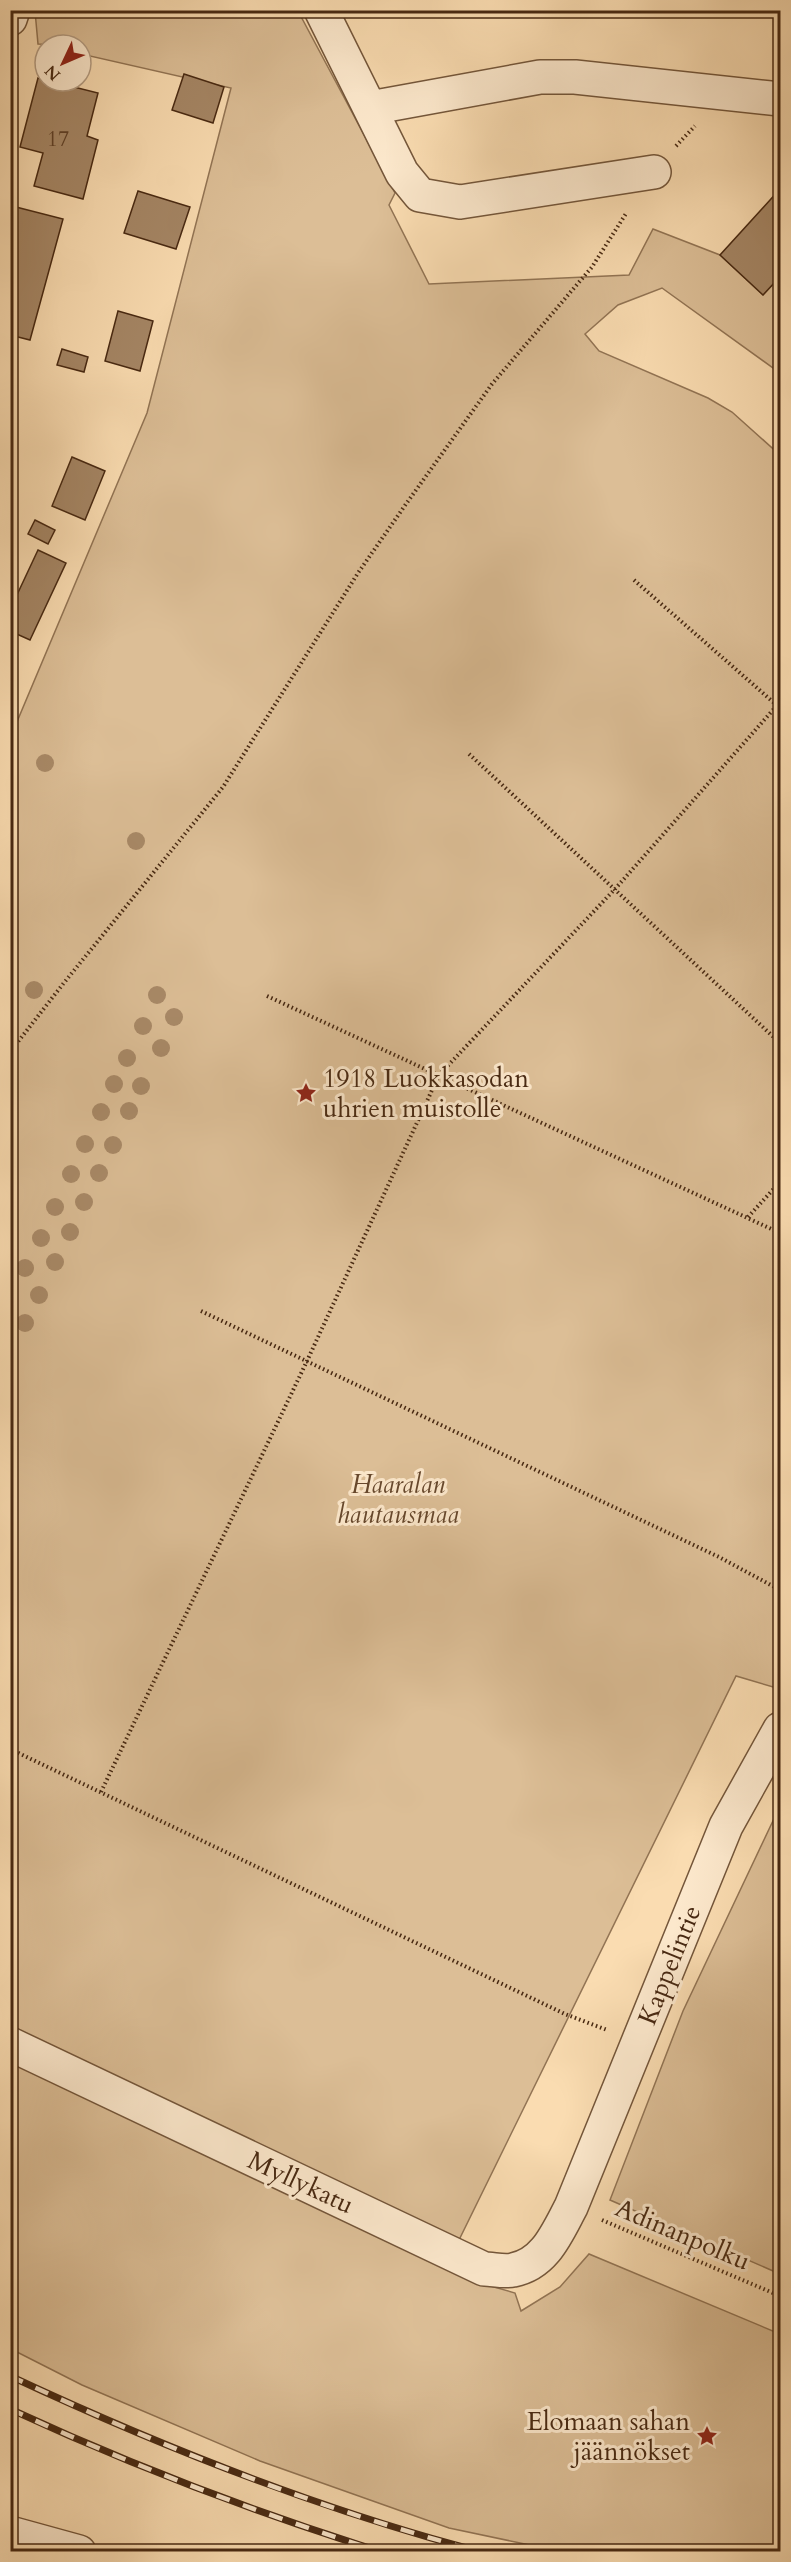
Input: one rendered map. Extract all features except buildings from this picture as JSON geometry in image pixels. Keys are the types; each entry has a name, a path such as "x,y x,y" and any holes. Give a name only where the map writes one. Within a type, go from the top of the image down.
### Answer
{"street":[{"path":"10,19 13,10"},
{"path":"321,10 402,173 420,195 459,202 654,172"},
{"path":"370,108 540,76 575,77 780,99"},
{"name":"Kappelintie","path":"571,2207 726,1826 780,1729"},
{"name":"Myllykatu","path":"10,2044 484,2269 511,2271 533,2263 552,2243 571,2207"},
{"path":"10,2533 80,2552"}],"path":[{"path":"10,1052 223,787 358,573 412,495 492,384 592,267 654,172 690,129 702,121"},
{"path":"101,1792 307,1361 439,1075 615,889 780,705 634,580"},
{"path":"469,754 780,1043"},
{"path":"267,996 780,1233"},
{"path":"748,1217 780,1182"},
{"path":"201,1311 719,1557 780,1590"},
{"path":"10,1749 565,2014 638,2042"},
{"name":"Adinanpolku","path":"571,2207 780,2296"}],"green space":[{"name":"Haaralan hautausmaa","path":"35,11 298,11 395,193 389,205 429,284 629,275 653,229 720,255 763,295 776,281 780,286 780,373 662,288 618,305 585,334 599,351 708,398 732,412 780,455 780,1689 736,1676 457,2244 11,2030 11,736 147,413 231,88 93,57 93,33 37,33"},
{"path":"780,1806 780,2274 610,2200 683,2011"},
{"path":"10,2059 480,2283 515,2293 521,2311 560,2287 589,2254 780,2334 780,2551 558,2551 449,2528 260,2461 82,2385 11,2349"}],"railway":[{"path":"10,2376 125,2428 242,2475 361,2517 482,2552"},
{"path":"10,2409 193,2486 287,2521 382,2552"}],"place":[{"name":"1918 Luokkasodan uhrien muistolle","path":"306,1093"},
{"name":"Elomaan sahan jäännökset","path":"707,2436"}]}
